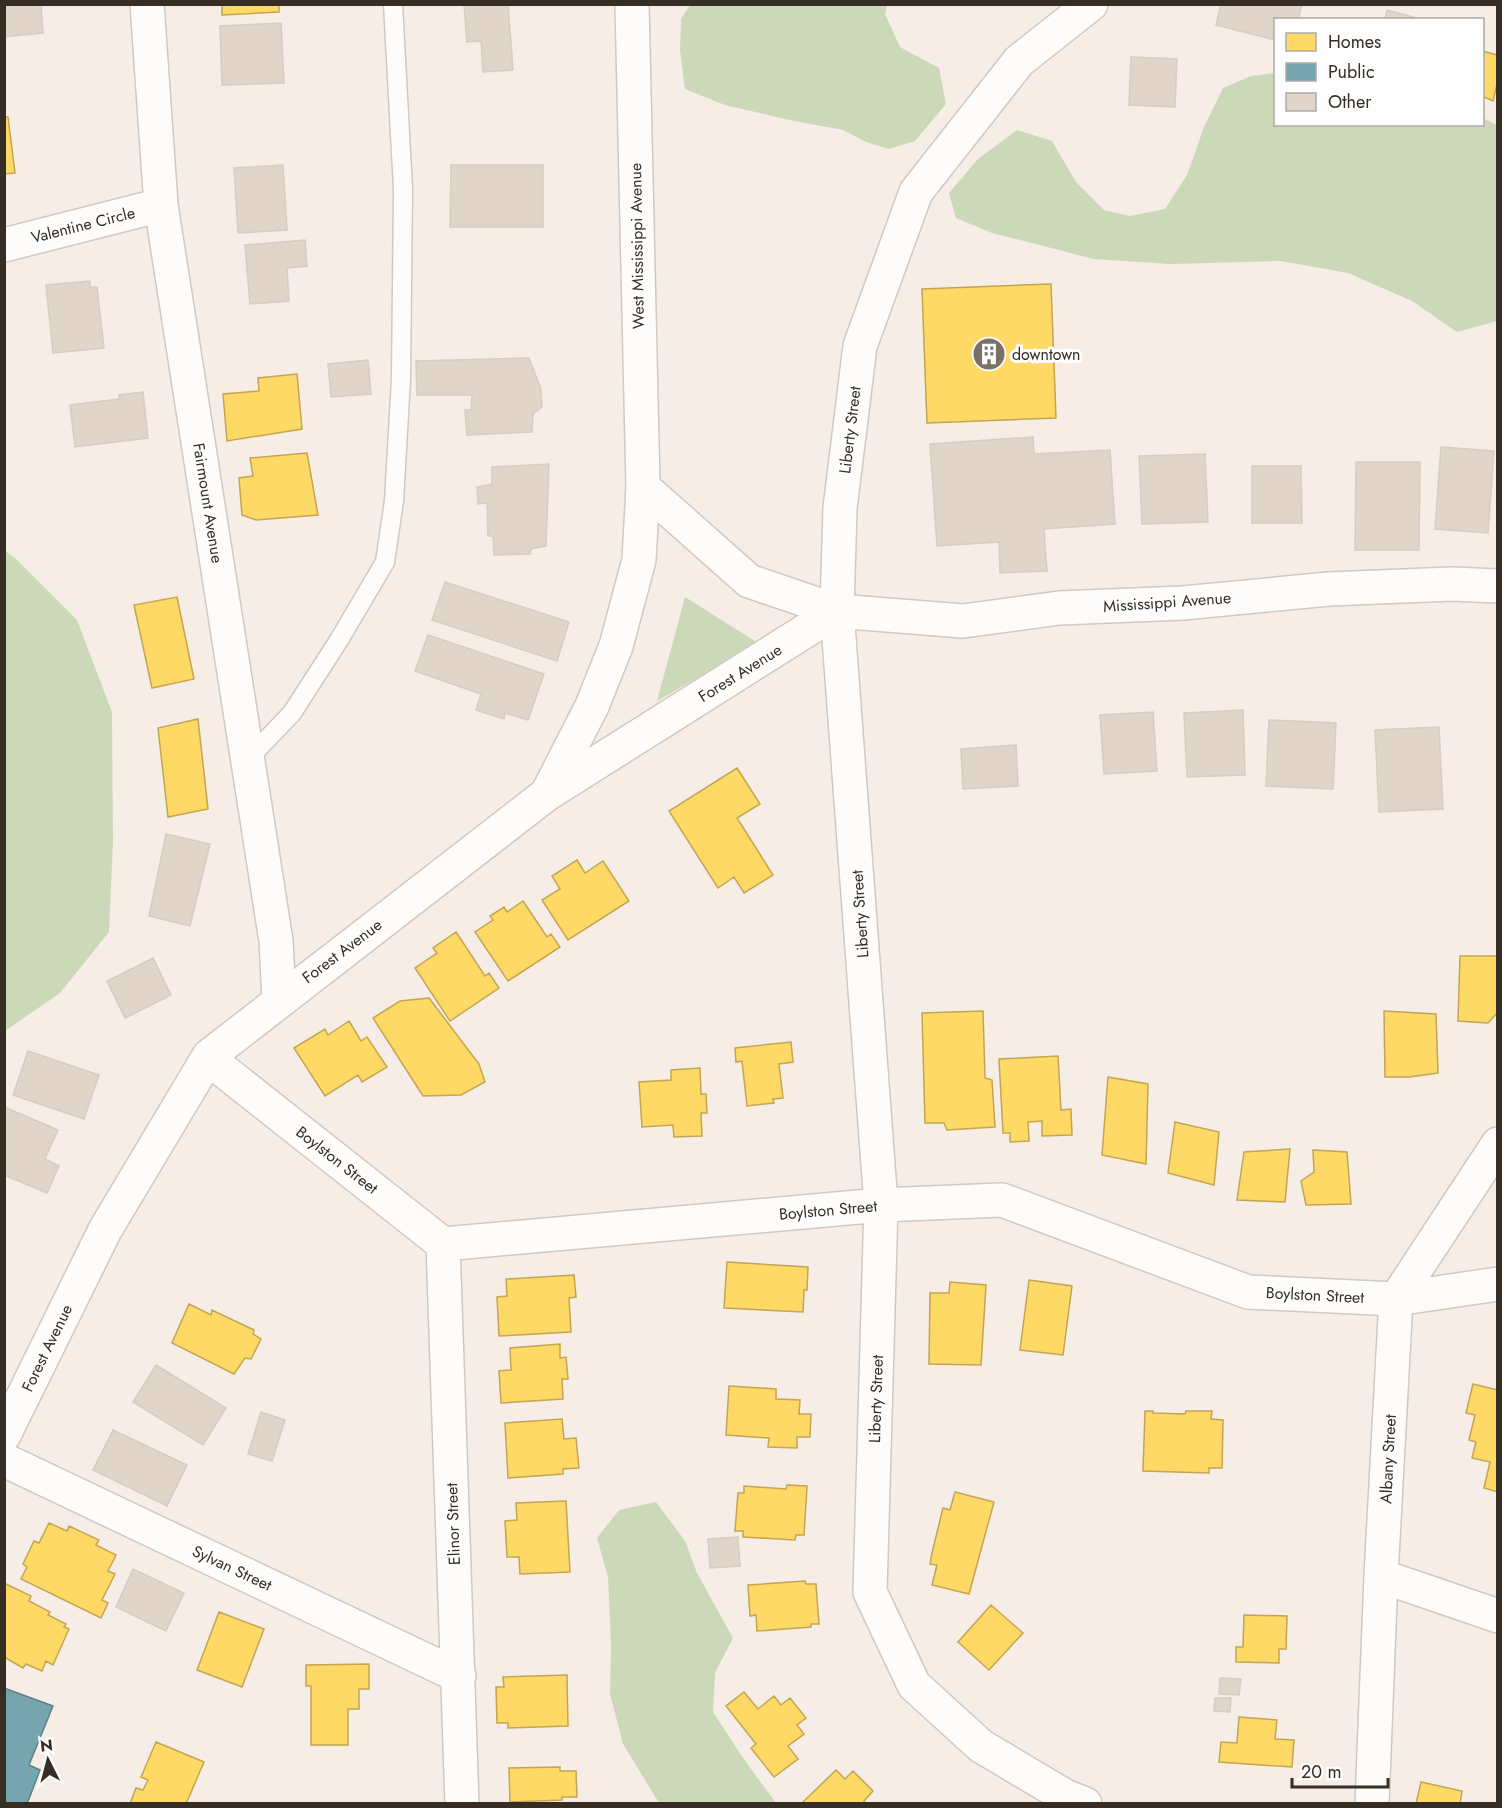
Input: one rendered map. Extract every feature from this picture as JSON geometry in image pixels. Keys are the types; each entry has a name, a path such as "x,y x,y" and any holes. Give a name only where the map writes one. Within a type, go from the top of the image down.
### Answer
{"street":[{"name":"Fairmount Avenue","path":"147,4 161,205 276,941 279,1000"},
{"name":"West Mississippi Avenue","path":"548,794 592,706 616,646 639,560 643,487 632,4"},
{"name":"Liberty Street","path":"1085,1803 1065,1796 981,1746 914,1685 870,1592 881,1205 837,611 840,508 860,346 916,192 1020,61 1091,4"},
{"name":"Valentine Circle","path":"4,245 161,205"},
{"path":"643,487 748,580 837,611"},
{"name":"Mississippi Avenue","path":"837,611 963,621 1059,608 1183,603 1329,589 1452,584 1497,586"},
{"name":"Forest Avenue","path":"4,1435 105,1230 208,1056 548,794 837,611"},
{"name":"Boylston Street","path":"208,1056 443,1244 881,1205 1002,1200 1248,1292 1396,1299 1497,1284"},
{"name":"Albany Street","path":"1372,1803 1381,1576 1396,1299 1497,1144"},
{"name":"Elinor Street","path":"443,1244 462,1803"},
{"name":"Sylvan Street","path":"4,1460 459,1676"},
{"path":"1381,1576 1497,1616"}],"lane":[{"path":"247,759 292,712 339,640 385,561 394,501 401,379 403,189 393,4"}],"green space":[{"path":"690,5 887,5 885,14 900,47 939,68 946,104 915,141 889,149 866,142 843,130 725,105 685,89 680,50 681,19"},
{"path":"1274,73 1274,126 1484,126 1484,118 1497,125 1497,321 1457,332 1412,301 1348,273 1281,261 1170,264 1094,259 992,233 956,218 949,193 978,159 1017,130 1052,141 1076,182 1104,210 1130,216 1165,209 1187,175 1204,127 1223,88 1251,76"},
{"path":"5,551 15,558 77,620 112,712 113,842 109,932 60,993 5,1031"},
{"path":"685,597 758,643 657,701"},
{"path":"656,1502 685,1541 697,1573 733,1638 715,1673 713,1712 776,1803 659,1803 623,1744 610,1694 611,1645 608,1577 597,1538 619,1510"}],"building: Homes":[{"path":"222,4 279,4 279,12 222,15"},
{"path":"1484,52 1498,55 1498,80 1493,101 1484,97"},
{"path":"4,117 8,117 15,173 4,174"},
{"name":"downtown","path":"1051,284 1056,418 927,423 922,289"},
{"path":"297,374 302,429 227,441 223,394 259,391 258,378"},
{"path":"307,453 318,515 256,520 242,515 239,478 253,476 250,458"},
{"path":"177,597 194,679 152,688 134,605"},
{"path":"198,719 208,809 168,817 158,728"},
{"path":"737,768 760,804 737,818 773,875 744,893 734,877 718,888 669,811"},
{"path":"577,860 585,873 603,861 629,901 568,940 542,900 560,889 552,876"},
{"path":"523,901 547,937 551,934 560,947 508,981 475,932 493,920 490,916 504,907 507,912"},
{"path":"456,932 485,976 489,973 499,988 450,1021 415,968 437,953 433,948"},
{"path":"1460,956 1498,956 1498,1012 1488,1023 1458,1021"},
{"path":"429,998 479,1064 485,1082 461,1095 423,1096 373,1018 400,1001"},
{"path":"983,1011 985,1078 992,1080 995,1127 947,1130 944,1123 925,1123 922,1013"},
{"path":"1384,1011 1436,1014 1438,1073 1409,1077 1385,1077"},
{"path":"349,1021 361,1041 367,1037 387,1067 362,1082 358,1075 325,1096 294,1048 325,1029 328,1035"},
{"path":"791,1042 793,1062 779,1064 783,1098 773,1099 774,1103 747,1106 742,1061 736,1062 735,1048"},
{"path":"1058,1056 1061,1110 1071,1109 1072,1135 1042,1136 1042,1121 1028,1122 1029,1141 1010,1142 1010,1133 1003,1133 999,1059"},
{"path":"700,1068 701,1094 706,1094 707,1113 701,1113 702,1136 674,1137 673,1125 642,1127 639,1082 671,1080 671,1070"},
{"path":"1108,1077 1148,1084 1146,1164 1102,1155"},
{"path":"1175,1122 1219,1132 1214,1185 1168,1173"},
{"path":"1290,1149 1285,1202 1237,1200 1244,1152"},
{"path":"1313,1150 1347,1152 1351,1204 1306,1205 1301,1181 1314,1172"},
{"path":"727,1262 808,1267 803,1312 724,1308"},
{"path":"574,1275 576,1297 569,1298 571,1332 499,1336 497,1297 507,1296 506,1279"},
{"path":"1029,1280 1072,1286 1063,1355 1020,1350"},
{"path":"950,1282 986,1285 981,1365 929,1364 930,1293 949,1293"},
{"path":"189,1304 211,1315 212,1310 254,1330 253,1334 261,1339 251,1359 245,1358 234,1374 172,1343"},
{"path":"560,1344 560,1358 566,1357 568,1379 562,1379 563,1399 501,1403 499,1371 511,1370 510,1348"},
{"path":"1473,1384 1498,1390 1498,1492 1484,1488 1490,1462 1472,1458 1476,1442 1469,1440 1475,1415 1466,1413"},
{"path":"729,1386 776,1389 776,1399 800,1400 799,1414 811,1414 810,1437 797,1437 797,1448 768,1447 769,1438 726,1435"},
{"path":"1145,1411 1185,1414 1186,1411 1212,1411 1211,1419 1223,1420 1222,1468 1209,1468 1209,1473 1143,1471"},
{"path":"562,1419 564,1439 576,1438 579,1468 563,1469 563,1474 508,1478 505,1423"},
{"path":"787,1485 807,1486 804,1535 796,1535 795,1540 743,1537 743,1531 735,1531 738,1493 744,1493 744,1486 786,1489"},
{"path":"955,1492 994,1502 969,1594 932,1585 937,1565 930,1564 943,1508 950,1510"},
{"path":"566,1501 570,1572 520,1574 519,1557 507,1557 505,1521 517,1520 516,1503"},
{"path":"49,1523 67,1531 69,1526 99,1540 96,1545 116,1555 108,1571 115,1574 102,1600 108,1603 101,1618 21,1579 27,1567 23,1564 34,1541 39,1543"},
{"path":"805,1581 806,1584 816,1584 819,1624 811,1624 811,1627 757,1631 756,1615 750,1616 748,1585"},
{"path":"4,1583 31,1596 29,1601 50,1612 48,1615 66,1624 64,1627 69,1629 53,1665 46,1661 42,1671 26,1664 23,1668 4,1657"},
{"path":"991,1605 1023,1633 989,1670 958,1642"},
{"path":"219,1612 264,1629 242,1687 197,1670"},
{"path":"1244,1615 1287,1616 1286,1649 1279,1649 1279,1663 1236,1662 1236,1647 1243,1647"},
{"path":"369,1664 369,1689 359,1689 359,1709 348,1709 348,1745 311,1745 311,1686 306,1686 306,1665"},
{"path":"567,1675 568,1726 508,1728 508,1723 497,1723 496,1687 504,1687 503,1677"},
{"path":"744,1692 758,1709 774,1696 781,1705 790,1698 806,1718 797,1725 804,1734 788,1746 798,1759 774,1777 751,1748 756,1744 726,1706"},
{"path":"1239,1717 1277,1720 1275,1739 1294,1740 1292,1767 1219,1762 1221,1742 1237,1743"},
{"path":"156,1742 204,1762 186,1804 130,1804 136,1788 143,1790 148,1780 141,1777"},
{"path":"560,1767 560,1771 576,1771 577,1797 562,1797 562,1800 510,1802 509,1768"},
{"path":"836,1770 845,1779 853,1771 873,1791 864,1801 866,1804 801,1804"},
{"path":"1421,1782 1462,1791 1460,1804 1416,1804"}],"building: Public":[{"path":"4,1688 53,1706 29,1765 40,1770 27,1804 4,1804"}],"building: Other":[{"path":"4,4 41,4 43,33 4,37"},
{"path":"464,4 508,4 513,70 483,72 481,41 467,42"},
{"path":"1221,4 1302,4 1298,18 1274,18 1274,40 1216,25"},
{"path":"1387,10 1417,18 1385,18"},
{"path":"281,23 284,83 222,85 220,26"},
{"path":"1131,57 1177,59 1175,107 1129,105"},
{"path":"283,165 287,230 238,233 234,168"},
{"path":"451,165 543,165 543,227 450,227"},
{"path":"305,240 307,266 287,268 289,301 250,304 245,245"},
{"path":"90,281 90,287 97,287 104,348 53,353 46,285"},
{"path":"529,358 541,389 542,407 533,414 532,432 467,435 465,410 471,410 472,395 417,395 416,361"},
{"path":"368,360 371,394 331,397 328,364"},
{"path":"143,392 148,438 75,447 70,405 120,399 119,395"},
{"path":"1033,437 1034,454 1110,450 1115,524 1044,529 1047,571 1000,573 999,542 937,546 930,444"},
{"path":"1441,447 1494,451 1488,533 1435,529"},
{"path":"1205,454 1208,522 1142,524 1139,456"},
{"path":"1356,462 1420,462 1419,550 1355,550"},
{"path":"549,464 546,546 531,549 530,554 494,555 493,536 488,536 487,503 478,504 477,487 492,484 492,467"},
{"path":"1252,466 1301,466 1302,523 1252,523"},
{"path":"445,582 569,622 557,661 432,620"},
{"path":"428,635 544,674 528,720 505,713 504,719 476,710 481,694 415,671"},
{"path":"1243,710 1245,775 1187,777 1184,713"},
{"path":"1153,712 1157,771 1104,774 1100,715"},
{"path":"1269,720 1336,723 1333,789 1266,786"},
{"path":"1439,727 1443,809 1379,812 1375,730"},
{"path":"1016,745 1018,786 963,789 961,749"},
{"path":"166,834 210,844 190,926 149,916"},
{"path":"153,958 171,995 125,1018 107,981"},
{"path":"28,1051 99,1075 84,1119 13,1095"},
{"path":"4,1107 58,1130 45,1159 59,1166 47,1193 4,1175"},
{"path":"156,1365 226,1408 203,1445 133,1402"},
{"path":"261,1412 285,1420 272,1461 248,1454"},
{"path":"113,1430 187,1465 167,1506 93,1470"},
{"path":"738,1537 740,1566 710,1568 708,1539"},
{"path":"133,1569 184,1593 166,1631 116,1607"},
{"path":"1220,1678 1241,1679 1239,1695 1219,1694"},
{"path":"1215,1698 1231,1698 1230,1712 1214,1711"}],"place":[{"name":"downtown","path":"989,354"}]}
